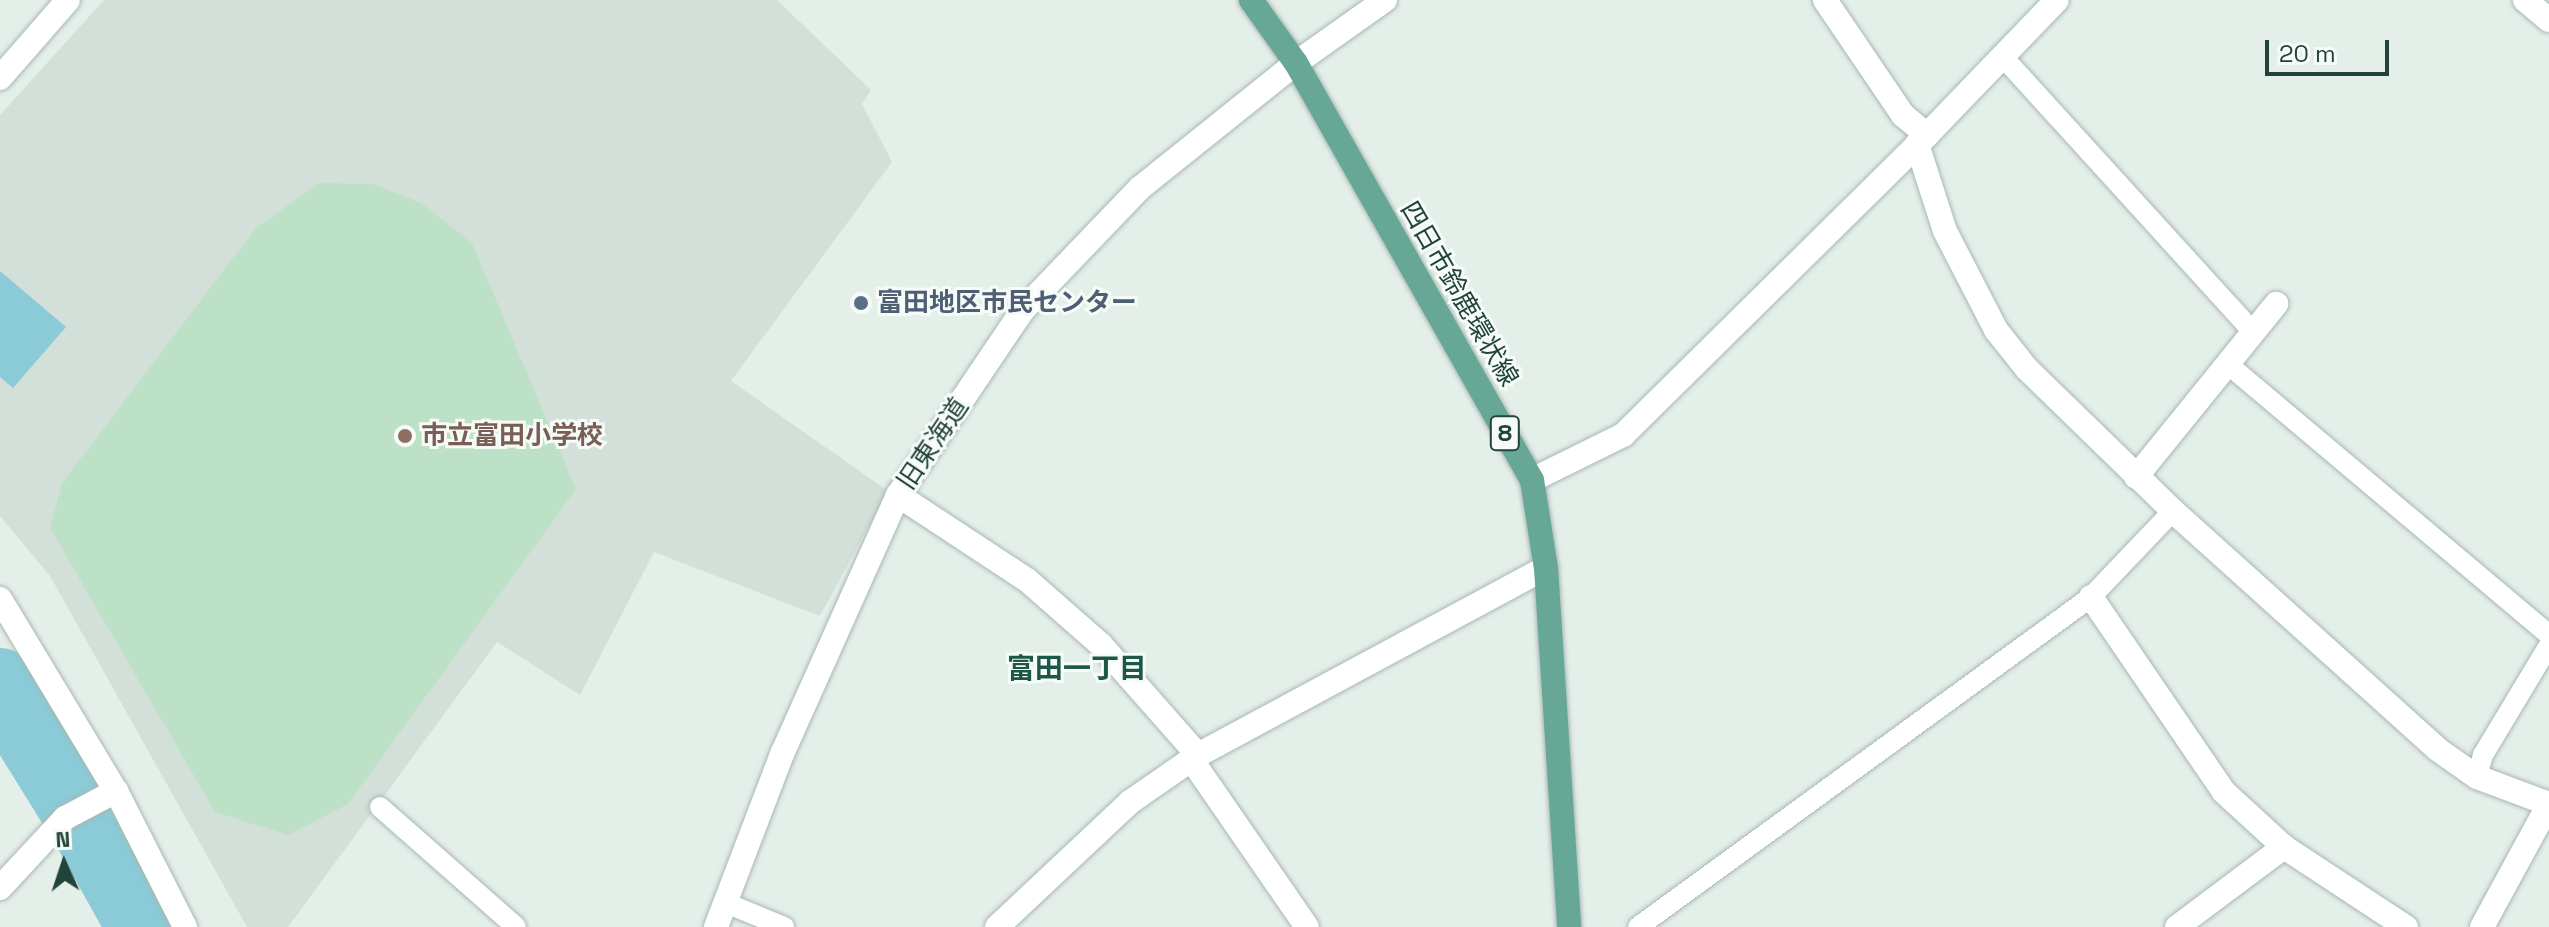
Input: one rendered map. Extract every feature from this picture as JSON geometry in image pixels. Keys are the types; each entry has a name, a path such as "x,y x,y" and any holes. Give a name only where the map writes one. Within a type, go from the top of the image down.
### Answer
{"main road":[{"name":"四日市鈴鹿環状線","path":"1251,0 1296,63 1532,480 1546,568 1569,927"}],"street":[{"path":"0,78 68,0"},
{"name":"旧東海道","path":"716,927 783,752 898,495 1022,311 1140,188 1296,63 1385,0"},
{"path":"1825,0 1922,140 1945,231 1996,330 2027,369 2136,477 2437,749 2477,777 2549,804 2482,927"},
{"path":"1532,480 1623,435 1922,140 2057,0"},
{"path":"2525,0 2549,20"},
{"path":"2136,477 2230,366 2247,344 2252,331 2276,304"},
{"path":"898,495 1027,580 1101,645 1194,757 1307,927"},
{"path":"997,927 1130,802 1194,757 1546,568"},
{"path":"2091,597 2224,792 2284,847 2406,927"},
{"path":"0,599 185,927"},
{"path":"0,888 65,818 109,796"},
{"path":"2177,927 2284,847"}],"lane":[{"path":"2002,56 2252,331"},
{"path":"2230,366 2549,635"},
{"path":"1638,927 2091,597 2173,511"},
{"path":"2477,777 2483,755 2549,645"},
{"path":"380,807 516,927"},
{"path":"726,903 784,927"}],"shaded area":[{"name":"市立富田小学校","path":"104,0 777,0 871,90 862,104 892,162 731,381 888,491 820,616 654,552 580,695 497,642 288,927 247,927 50,576 0,516 0,115"}],"green space":[{"path":"319,183 373,184 421,203 472,243 576,489 348,804 288,835 215,812 50,528 62,483 255,229"}],"water":[{"path":"0,271 66,327 13,388 0,377"}],"waterway":[{"path":"0,685 90,830 144,927"}],"place":[{"name":"富田地区市民センター","path":"861,303"},
{"name":"市立富田小学校","path":"405,436"}],"district":[{"name":"富田一丁目","path":"1077,668"}]}
